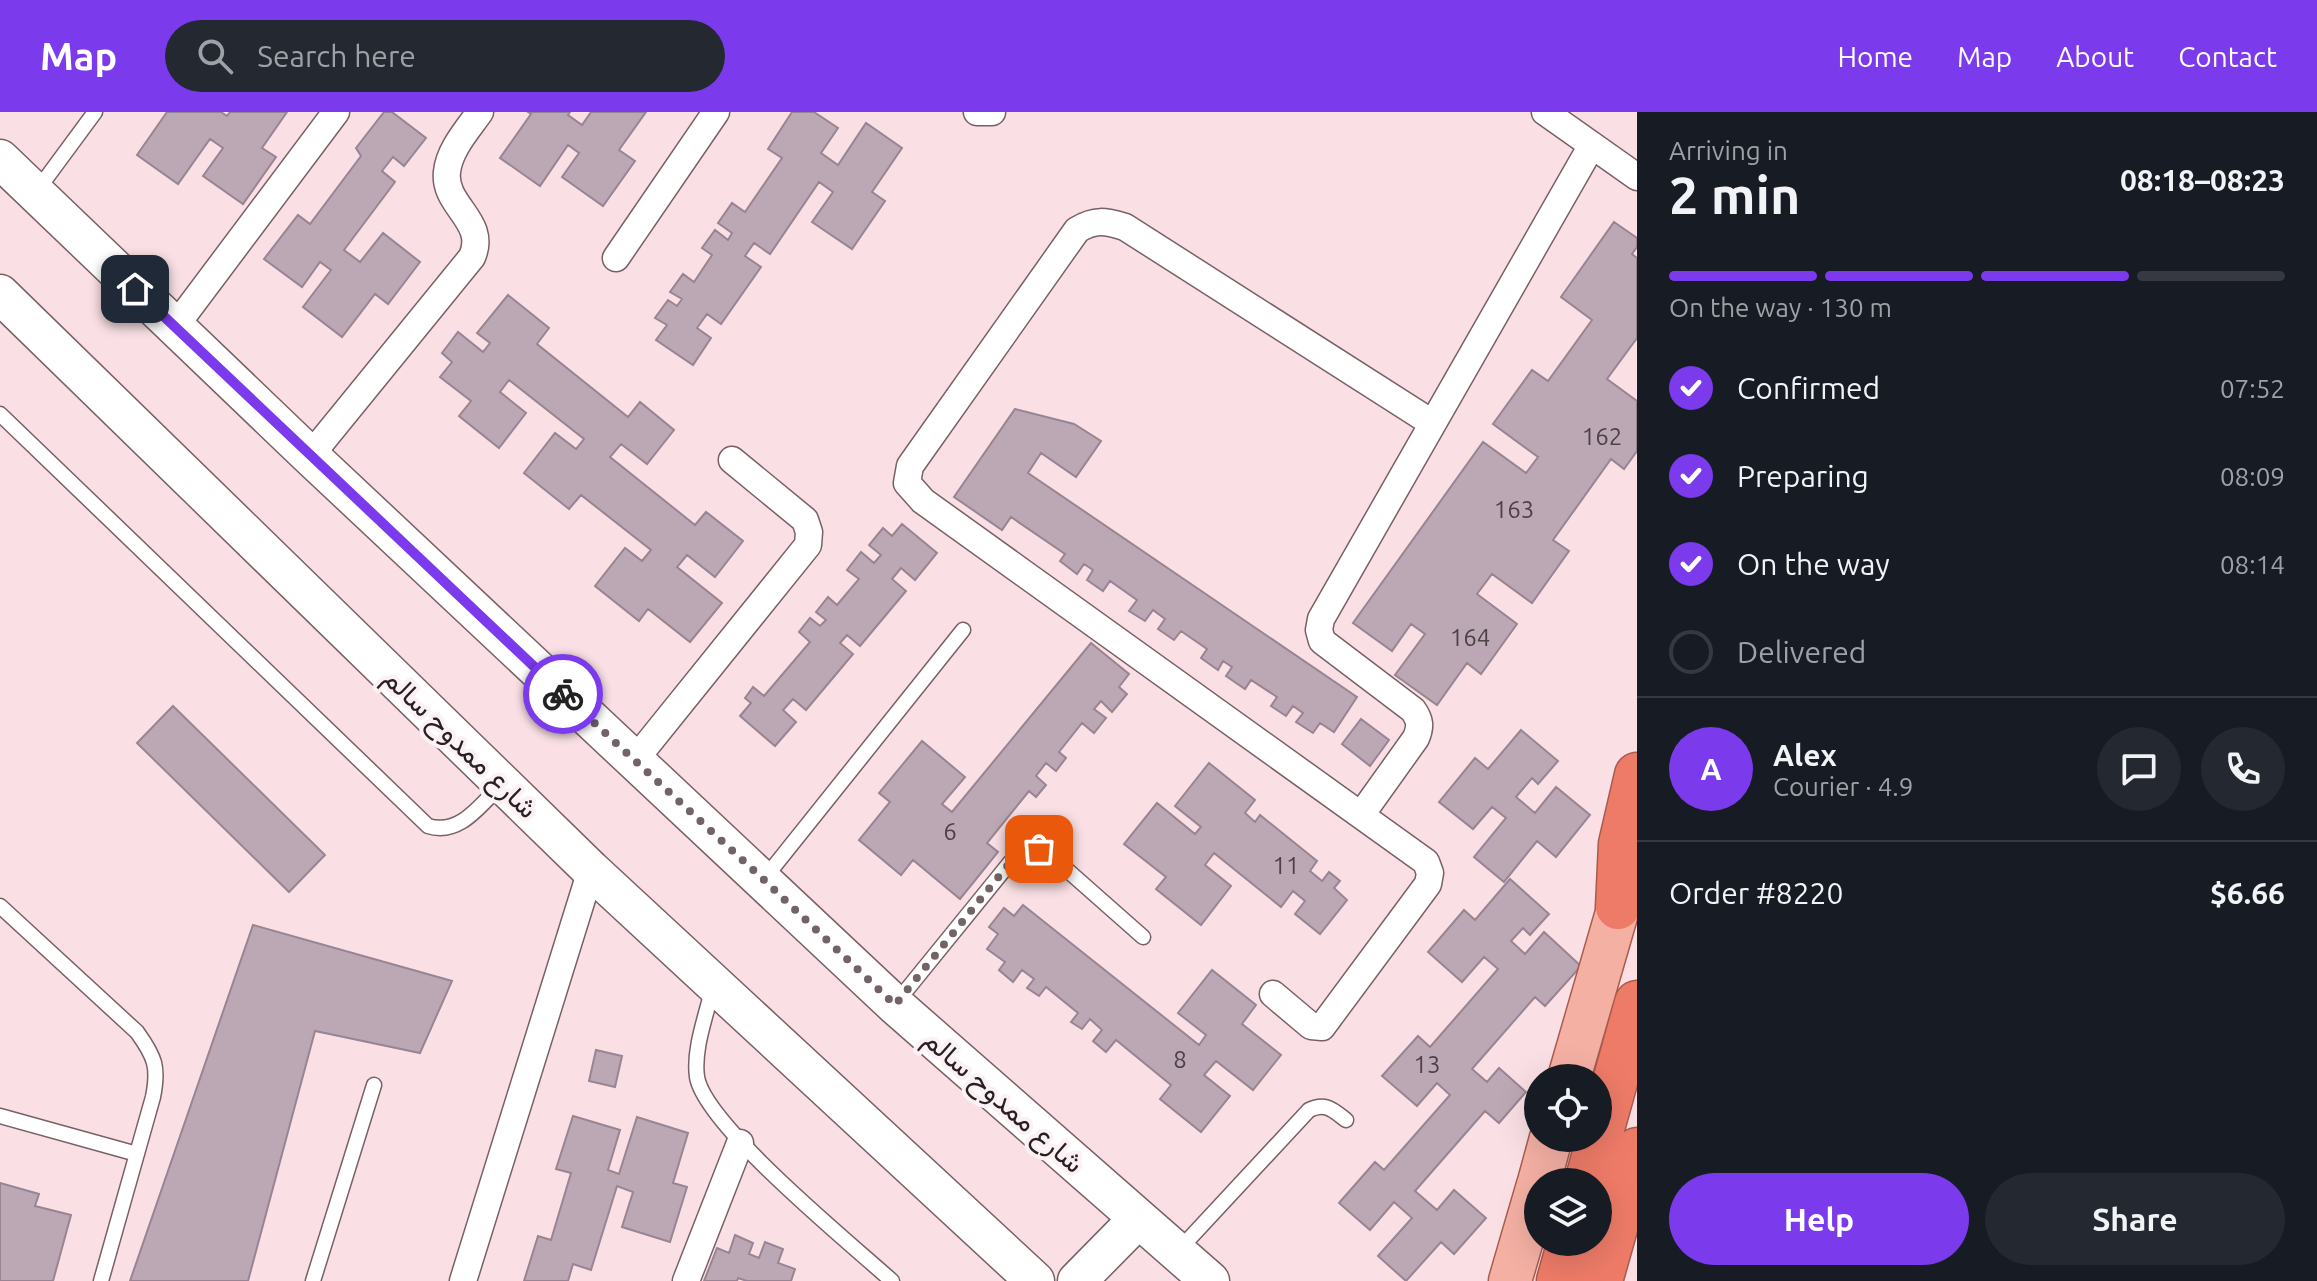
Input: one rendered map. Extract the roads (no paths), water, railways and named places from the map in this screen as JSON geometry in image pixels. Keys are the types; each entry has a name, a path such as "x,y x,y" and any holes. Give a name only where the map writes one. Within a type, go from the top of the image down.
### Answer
{"highway":[{"path":"1618,907 1621,844 1637,775"},
{"path":"1591,1168 1637,1003"},
{"path":"1600,1281 1637,1150"},
{"path":"1559,1281 1566,1256"}],"main road":[{"name":"شارع ممدوح سالم","path":"0,159 174,328 895,1005 1210,1281"},
{"name":"شارع ممدوح سالم","path":"0,294 591,870 714,982 1002,1267 1035,1281"},
{"path":"1573,1064 1637,843"},
{"path":"1077,1281 1138,1219"},
{"path":"1510,1281 1524,1232"}],"street":[{"path":"174,328 336,112"},
{"path":"310,456 472,257 477,246 476,235 451,194 447,169 453,152 480,112"},
{"path":"616,258 716,112"},
{"path":"977,112 992,112"},
{"path":"1545,112 1637,177"},
{"path":"1361,815 1416,738 1420,728 1419,718 1413,710 1322,641 1319,630 1321,619 1592,145"},
{"path":"1273,994 1311,1026 1322,1027 1428,884 1430,873 1426,862 923,501 907,483 910,466 1077,230 1090,222 1104,220 1125,227 1432,423"},
{"path":"634,761 808,545 809,532 805,520 732,460"},
{"path":"463,1281 591,870"},
{"path":"686,1281 740,1143"}],"lane":[{"path":"36,193 95,112"},
{"path":"0,414 428,826 439,829 457,825 502,784"},
{"path":"763,879 963,630"},
{"path":"895,1005 1017,854 1027,849 1039,849 1049,854 1143,937"},
{"path":"1,911 137,1032 152,1053 158,1074 101,1281"},
{"path":"714,982 697,1055 697,1077 703,1098 740,1143 892,1281"},
{"path":"313,1281 374,1085"},
{"path":"1177,1253 1309,1110 1327,1106 1346,1120"},
{"path":"0,1116 137,1154"}]}
